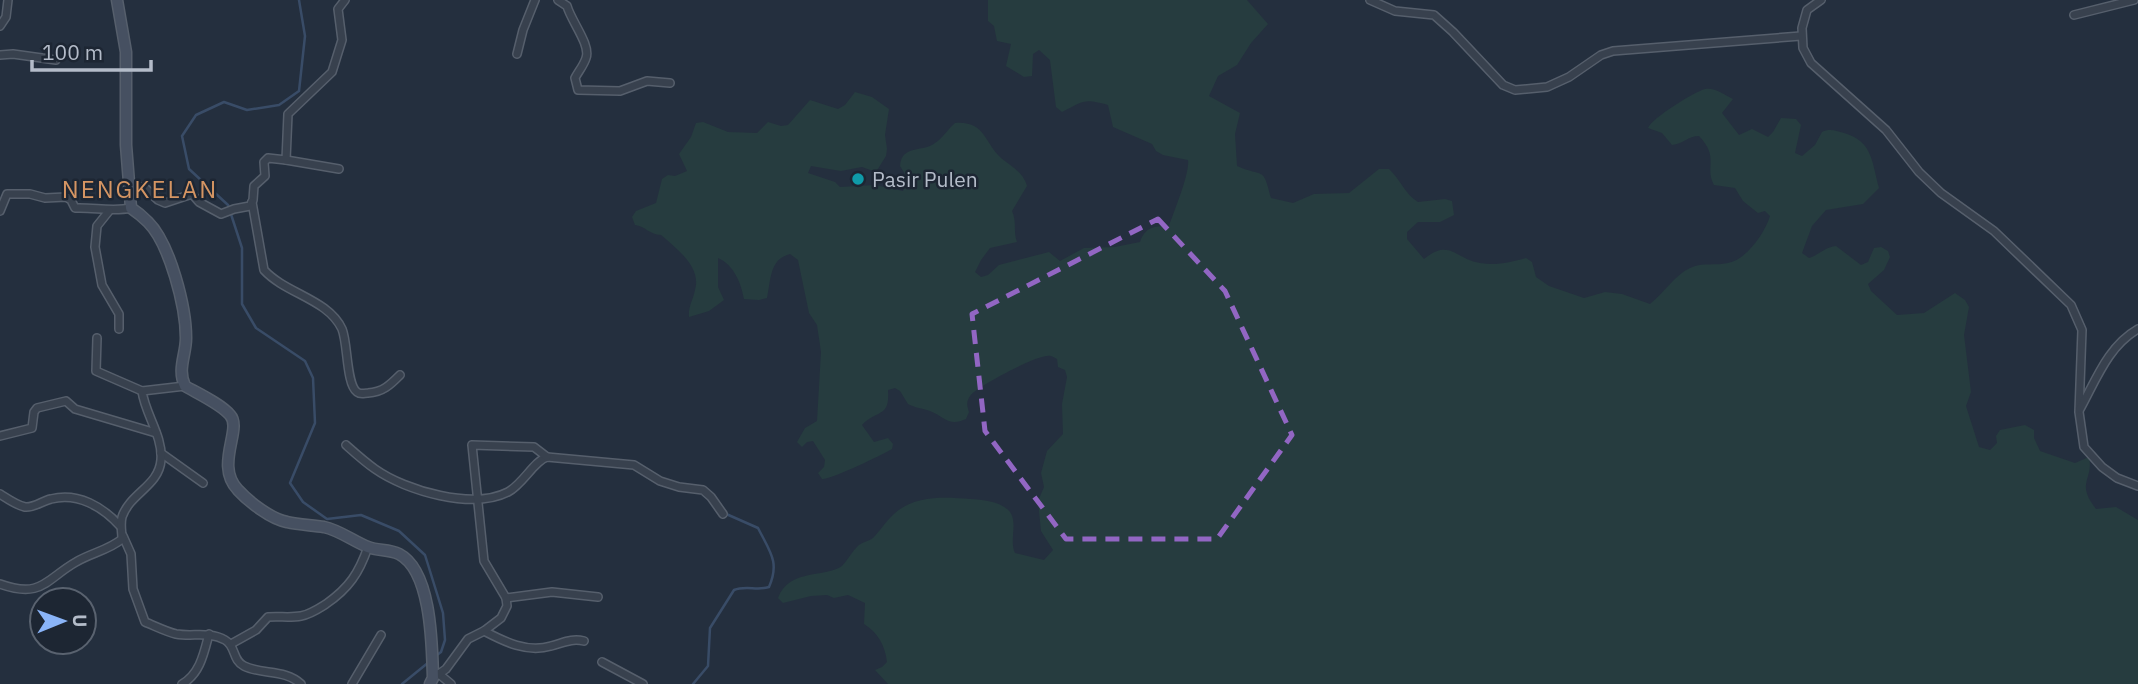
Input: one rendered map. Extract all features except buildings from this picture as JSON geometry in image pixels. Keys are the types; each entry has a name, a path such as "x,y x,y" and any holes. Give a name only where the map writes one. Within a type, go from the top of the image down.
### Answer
{"street":[{"path":"0,26 6,17 8,0"},
{"path":"117,0 126,52 126,145 131,208 154,229 170,263 182,307 186,335 181,372 185,386"},
{"path":"286,160 287,117 332,72 342,35 338,9 345,0"},
{"path":"517,54 535,0"},
{"path":"558,0 567,6 569,16 587,43 586,58 574,79 578,90 620,91 646,81 670,83"},
{"path":"1370,0 1395,11 1434,15 1503,85 1516,90 1547,87 1569,77 1601,55 1613,51 1801,36"},
{"path":"1821,0 1807,10 1801,36 1803,48 1811,63 1886,130 1919,172 1941,193 1994,231 2071,306 2082,330 2079,412 2084,447 2102,467 2117,478 2138,486"},
{"path":"2074,15 2134,0"},
{"path":"0,55 13,54 56,60"},
{"path":"339,169 286,160 266,160 265,176 254,186 252,202 264,270 332,315 344,335 352,380 359,394 379,391 401,375"},
{"path":"130,189 144,187 158,200 167,203 192,194 197,201 222,214 233,209 247,208 252,202"},
{"path":"0,211 5,195 23,194 45,198 66,197 71,200 73,208 99,208 109,211 131,208"},
{"path":"109,211 97,226 94,247 102,285 119,314 119,329"},
{"path":"2079,412 2107,358 2129,334 2138,329"},
{"path":"97,338 96,370 142,391 185,386 229,414 234,427 228,447 229,468 232,482 241,494 279,520 332,529 368,547 399,554 414,572 429,614 433,677"},
{"path":"120,526 130,501 158,474 161,453 142,391"},
{"path":"0,436 32,428 35,409 66,401 75,410 156,433"},
{"path":"346,445 375,470 433,495 478,500 511,491 542,458 547,457 634,465 660,481 703,490 723,514"},
{"path":"433,677 446,669 468,639 484,631 505,611 506,598 484,561 472,445 534,447 547,457"},
{"path":"161,453 203,483"},
{"path":"0,495 15,504 28,507 51,498 80,499 104,510 120,526 131,554 133,589 145,622 176,634 209,634 224,639 231,644 234,656 243,666 286,675 301,684"},
{"path":"0,584 20,589 44,586 77,561 118,542 123,535"},
{"path":"231,644 256,629 270,616 289,618 307,615 341,593 352,582 368,547"},
{"path":"506,598 552,592 598,597"},
{"path":"484,631 519,647 542,648 563,641 584,641"},
{"path":"182,684 190,679 203,657 209,634"},
{"path":"352,684 380,635"},
{"path":"602,662 643,684"},
{"path":"433,677 451,684"}],"highlighted area":[{"path":"1158,219 1225,291 1292,435 1217,539 1066,539 985,431 972,314"}],"green space":[{"path":"988,0 1247,0 1268,24 1251,43 1237,65 1218,76 1209,96 1240,113 1235,134 1237,166 1261,174 1271,198 1293,203 1314,194 1349,193 1379,169 1389,169 1418,202 1445,199 1452,201 1454,215 1440,222 1418,222 1407,232 1407,239 1424,259 1440,250 1486,264 1526,258 1532,262 1536,277 1549,286 1584,298 1605,292 1622,294 1650,304 1679,275 1690,268 1735,261 1754,245 1764,230 1770,216 1765,211 1758,213 1743,201 1735,188 1714,185 1710,173 1709,150 1699,136 1672,145 1662,133 1648,128 1657,118 1683,100 1705,89 1733,99 1722,113 1739,135 1752,129 1768,137 1781,118 1796,119 1801,125 1795,153 1802,156 1815,145 1825,131 1836,131 1861,141 1870,154 1879,188 1863,204 1826,210 1812,226 1802,253 1809,258 1836,246 1861,265 1868,262 1874,248 1881,247 1888,251 1890,257 1884,270 1868,284 1871,291 1897,315 1924,313 1955,293 1965,300 1969,307 1964,335 1971,392 1966,406 1979,447 1990,450 1997,443 1996,436 2000,430 2025,425 2034,430 2034,438 2040,451 2075,463 2089,457 2086,487 2096,509 2116,507 2138,520 2138,684 888,684 875,670 887,662 880,640 864,624 865,603 848,595 834,598 827,595 783,603 778,598 783,589 799,578 842,566 857,547 873,538 891,517 902,508 920,500 950,498 1002,505 1012,516 1015,553 1044,560 1053,550 1041,531 1038,501 1044,487 1041,473 1047,451 1063,434 1062,404 1067,377 1065,370 1058,367 1057,359 1050,356 1040,357 1019,366 970,396 966,419 955,422 908,404 895,388 888,390 885,409 862,425 874,442 888,438 893,444 892,449 845,472 822,479 818,473 824,467 825,460 813,441 802,447 797,442 805,428 817,421 821,352 817,325 809,313 798,260 790,254 778,261 772,272 767,298 759,300 744,299 736,275 718,258 718,287 724,300 709,311 689,317 696,282 691,266 661,235 635,225 632,217 636,211 656,203 662,179 687,171 679,154 691,137 696,123 703,122 728,132 757,133 768,122 788,125 810,100 838,109 845,105 855,92 872,97 889,109 885,135 886,156 876,172 862,167 841,171 811,166 808,173 835,182 840,187 875,185 903,191 908,179 900,166 904,155 935,143 955,123 965,123 979,129 995,152 1023,177 1027,186 1012,211 1017,242 990,248 975,272 981,277 988,275 999,265 1049,252 1060,261 1084,248 1115,247 1140,242 1151,228 1169,226 1184,183 1188,160 1163,155 1156,151 1152,144 1113,127 1108,105 1084,102 1062,112 1056,107 1050,60 1039,50 1033,54 1032,76 1024,77 1006,66 1011,44 997,41 994,26 988,21"}],"waterway":[{"path":"299,0 305,36 299,91 279,105 247,110 224,102 196,115 182,136 189,169 228,205 242,248 242,304 256,328 305,361 313,378 315,423 290,483 303,502 327,519 361,515 399,531 425,555 443,613 445,640 441,652 437,655"},
{"path":"693,684 708,666 710,628 734,590 769,587 774,571 770,551 758,528 724,513"},
{"path":"402,684 429,662"}],"place":[{"name":"Pasir Pulen","path":"858,179"}],"district":[{"name":"NENGKELAN","path":"140,189"}]}
